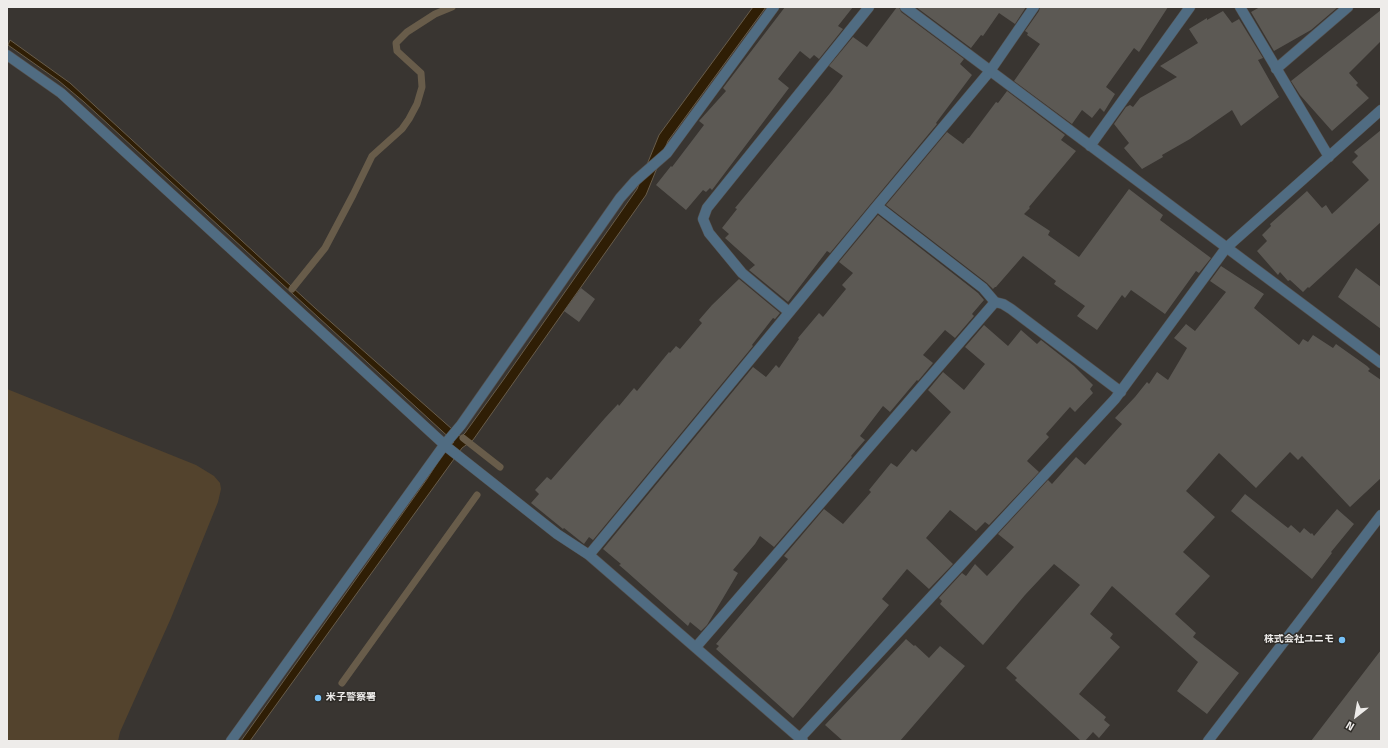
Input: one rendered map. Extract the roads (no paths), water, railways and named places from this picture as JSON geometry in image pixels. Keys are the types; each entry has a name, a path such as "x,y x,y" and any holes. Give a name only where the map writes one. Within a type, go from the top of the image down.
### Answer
{"street":[{"path":"231,741 461,425 620,198 635,181 667,154 774,7"},
{"path":"789,312 742,273 709,233 703,219 707,208 869,7"},
{"path":"905,7 1381,363"},
{"path":"590,555 876,206 990,71 1034,7"},
{"path":"1090,146 1190,7"},
{"path":"1240,7 1329,157"},
{"path":"1276,69 1348,7"},
{"path":"7,54 61,93 463,460 557,534 590,555 801,740 1121,392 1226,248 1381,110"},
{"path":"876,206 983,288 995,302 1003,304 1011,309 1121,392"},
{"path":"696,647 995,302"},
{"path":"1208,741 1381,515"}],"waterway":[{"path":"292,289 325,248 372,156 402,129 417,104 422,87 421,73 397,51 396,43 407,32 435,14 452,7"},
{"path":"463,438 500,467"},
{"path":"342,683 477,495"}],"place":[{"name":"株式会社ユニモ","path":"1342,640"},
{"name":"米子警察署","path":"318,698"}]}
